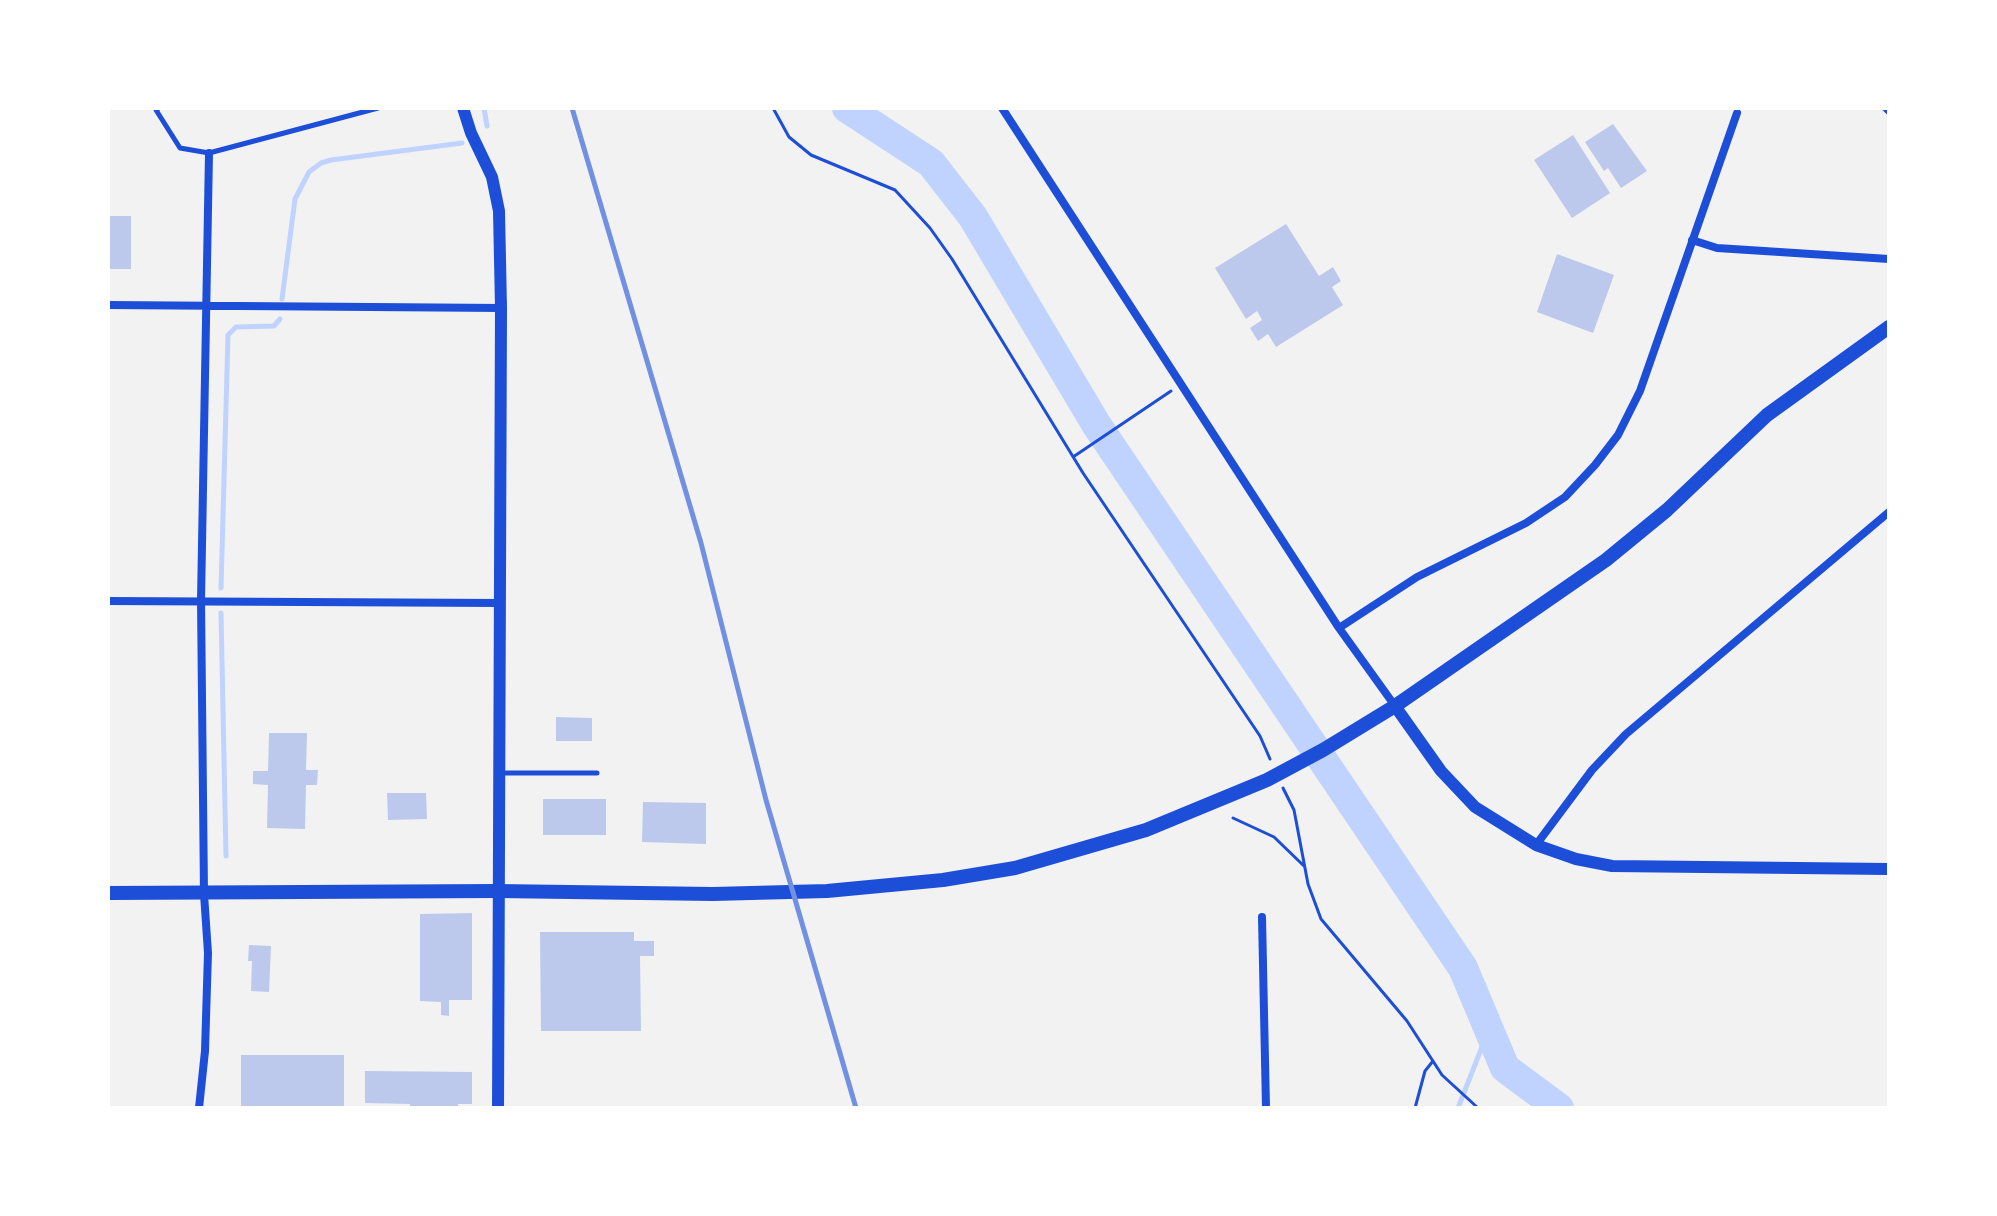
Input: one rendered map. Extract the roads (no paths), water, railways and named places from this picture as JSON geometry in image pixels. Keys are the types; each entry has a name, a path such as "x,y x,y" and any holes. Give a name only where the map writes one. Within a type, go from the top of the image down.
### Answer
{"main road":[{"path":"108,893 815,892 943,880 1015,868 1146,830 1267,780 1395,706 1606,560 1667,510 1767,415 1889,327"}],"street":[{"path":"463,108 492,177 499,211 498,1108"},
{"path":"1002,108 1339,628 1441,771 1475,807 1536,845 1576,859 1612,866 1889,869"},
{"path":"1339,628 1417,577 1526,523 1565,497 1595,465 1618,435 1640,391 1737,111"},
{"path":"199,1108 208,953 204,894 201,600 209,153"},
{"path":"1692,240 1717,248 1889,259"},
{"path":"108,305 501,308"},
{"path":"1536,845 1592,770 1626,734 1889,512"},
{"path":"108,601 499,603"},
{"path":"1262,917 1266,1108"}],"lane":[{"path":"159,108 156,110 180,148 209,153 378,108"},
{"path":"1884,108 1889,113"},
{"path":"498,773 597,773"}],"waterway":[{"path":"484,108 487,126"},
{"path":"847,108 931,163 973,217 1096,424 1463,968 1505,1068 1559,1108"},
{"path":"282,299 295,199 309,172 331,160 462,143"},
{"path":"221,588 228,335 236,327 274,326 280,319"},
{"path":"221,613 226,856"},
{"path":"1458,1108 1489,1029"}],"railway":[{"path":"572,108 701,543 766,800 856,1108"}]}
